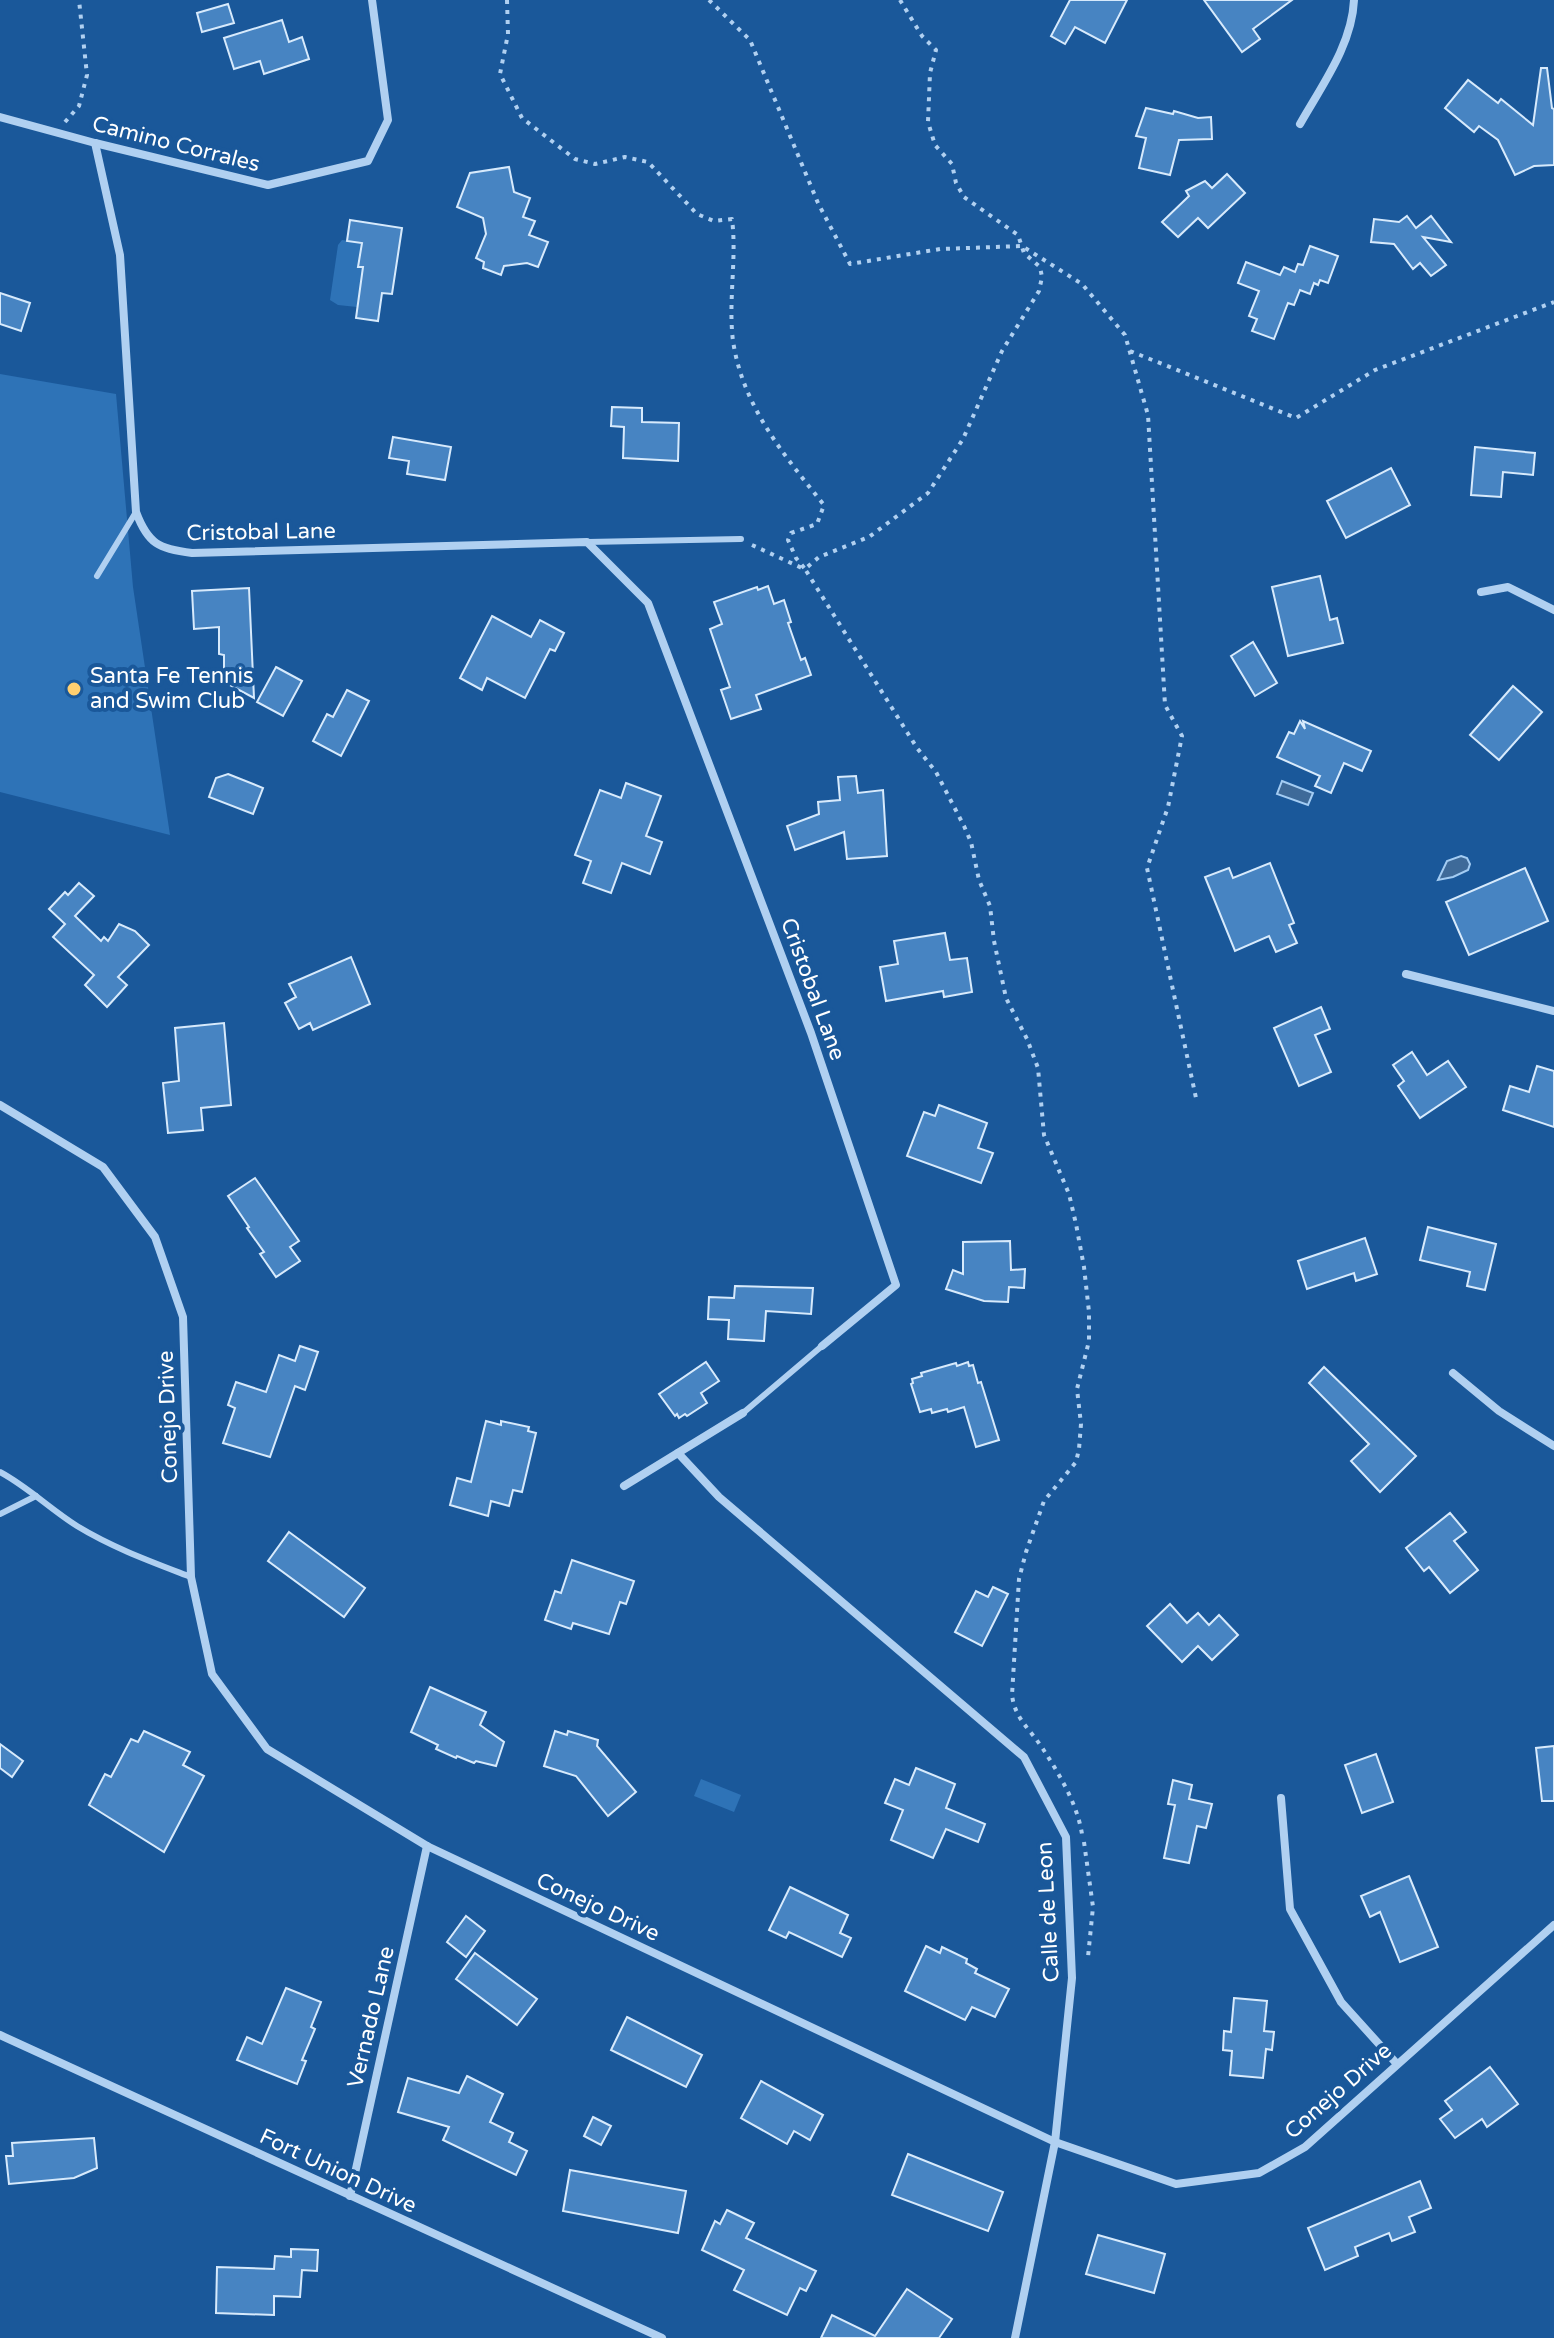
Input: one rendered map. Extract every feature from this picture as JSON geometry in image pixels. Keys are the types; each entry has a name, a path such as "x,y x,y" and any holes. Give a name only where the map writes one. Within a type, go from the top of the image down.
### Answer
{"street":[{"name":"Camino Corrales","path":"0,117 268,185 368,161 388,120 372,0"},
{"path":"1300,124 1342,49 1353,16 1354,0"},
{"path":"95,143 120,255 136,512"},
{"name":"Cristobal Lane","path":"136,512 150,540 173,550 192,553 587,542 648,603 811,1033 896,1285 822,1346"},
{"path":"1481,592 1508,587 1554,610"},
{"path":"1406,974 1554,1011"},
{"name":"Conejo Drive","path":"0,1105 103,1167 155,1237 183,1317 191,1577 212,1674 267,1749 427,1846 1055,2142 1176,2184 1259,2173 1305,2147 1554,1925"},
{"path":"1453,1373 1499,1411 1554,1446"},
{"path":"624,1486 743,1413"},
{"name":"Calle de Leon","path":"678,1453 719,1497 1024,1757 1066,1837 1072,1978 1055,2142 1015,2338"},
{"path":"1281,1798 1290,1909 1341,2002 1397,2064"},
{"name":"Vernado Lane","path":"350,2196 427,1846"},
{"name":"Fort Union Drive","path":"0,2035 662,2338"}],"lane":[{"path":"97,576 136,512"},
{"name":"Cristobal Lane","path":"587,542 741,539"},
{"name":"Cristobal Lane","path":"743,1413 822,1346"},
{"path":"0,1472 76,1525 126,1552 191,1577"},
{"path":"0,1514 36,1496"}],"path":[{"path":"56,133 79,106 87,75 79,0"},
{"path":"507,0 508,34 500,74 522,118 575,159 595,164 625,157 648,162 697,214 714,221 732,219 735,241 733,340 741,375 759,420 824,505 817,524 791,533 788,540 796,558 917,748 936,772 971,842 979,880 990,906 1006,998 1038,1068 1044,1135 1069,1194 1084,1267 1090,1325 1077,1389 1081,1433 1076,1462 1044,1501 1019,1579 1012,1695 1022,1724 1056,1768 1081,1825 1093,1907 1087,1965"},
{"path":"709,0 750,40 818,203 850,264 940,249 1022,246 1082,284 1125,335 1148,415 1165,705 1182,736 1168,807 1147,868 1196,1098"},
{"path":"805,569 819,557 869,537 928,493 963,439 1002,351 1039,291 1042,277 1040,267 1024,253 1018,235 964,197 956,183 952,164 935,145 928,122 930,73 936,50 922,36 900,0"},
{"path":"1130,351 1296,418 1375,370 1554,302"},
{"path":"741,539 805,569"}],"shaded area":[{"path":"342,240 366,243 358,266 363,267 357,307 338,305 330,300 338,245"},
{"name":"Santa Fe Tennis and Swim Club","path":"0,374 116,394 133,587 170,835 0,792"},
{"path":"1282,781 1313,793 1308,805 1277,794"},
{"path":"1461,856 1467,858 1470,864 1468,870 1438,880 1447,861"},
{"path":"701,1779 741,1795 734,1812 694,1796"}],"building":[{"path":"1070,0 1127,0 1105,43 1075,27 1065,44 1051,36"},
{"path":"1204,0 1292,0 1253,29 1260,39 1242,52"},
{"path":"228,4 234,23 202,32 197,13"},
{"path":"282,20 289,42 302,37 309,59 264,74 260,61 234,69 224,38"},
{"path":"1541,68 1547,68 1554,109 1554,165 1534,166 1515,175 1498,140 1479,126 1474,132 1445,108 1468,80 1498,103 1501,99 1533,125"},
{"path":"1146,108 1198,118 1211,117 1212,139 1179,140 1170,175 1139,168 1146,138 1136,136"},
{"path":"509,167 514,192 530,198 523,217 535,221 529,235 548,242 538,267 527,263 504,266 501,275 483,268 484,262 476,258 486,234 483,218 457,207 470,173"},
{"path":"1227,174 1245,193 1208,228 1198,218 1178,237 1162,222 1189,196 1186,191 1205,181 1212,188"},
{"path":"1407,216 1416,228 1431,216 1451,242 1423,237 1446,265 1431,276 1420,263 1413,269 1394,244 1371,242 1374,219 1399,222"},
{"path":"350,220 402,228 392,294 382,293 378,321 356,318 363,267 358,267 362,243 347,241"},
{"path":"1310,246 1338,256 1328,283 1320,280 1318,285 1314,283 1310,294 1300,290 1294,305 1288,303 1274,339 1252,331 1257,319 1249,316 1259,291 1238,283 1246,262 1280,275 1284,267 1295,272 1298,264 1303,265"},
{"path":"0,293 30,303 21,331 0,324"},
{"path":"612,407 642,408 642,422 679,423 678,461 623,458 624,427 611,426"},
{"path":"393,437 451,447 445,480 407,474 409,461 389,458"},
{"path":"1475,447 1535,453 1533,475 1503,472 1501,497 1471,495"},
{"path":"1391,468 1410,505 1346,538 1327,501"},
{"path":"1320,576 1330,620 1337,618 1343,643 1288,656 1272,587"},
{"path":"768,586 774,604 784,600 791,622 788,623 801,660 805,658 811,675 756,695 761,709 731,719 721,690 730,687 710,629 722,624 714,602"},
{"path":"249,588 254,698 224,682 224,655 219,654 219,627 194,629 192,591"},
{"path":"492,616 531,637 540,620 564,633 555,651 550,649 525,698 487,678 482,690 460,678"},
{"path":"1253,642 1277,683 1255,696 1231,656"},
{"path":"276,667 302,681 283,716 257,702"},
{"path":"1513,686 1542,712 1499,760 1470,735"},
{"path":"347,690 369,701 341,756 313,741 327,714 333,717"},
{"path":"1300,721 1305,729 1303,721 1371,751 1362,771 1344,763 1331,793 1315,786 1320,776 1277,757 1289,732 1294,734"},
{"path":"228,774 263,788 253,814 209,797 216,778"},
{"path":"856,776 858,793 883,790 887,856 847,859 844,832 795,850 787,826 819,814 818,802 840,800 838,777"},
{"path":"626,783 661,796 646,836 662,842 650,874 622,863 611,893 583,883 591,861 575,855 600,790 621,798"},
{"path":"1270,863 1294,923 1289,925 1297,943 1276,952 1269,936 1235,951 1205,877 1229,868 1233,878"},
{"path":"1525,868 1548,921 1469,955 1446,902"},
{"path":"79,883 94,896 75,916 101,941 104,937 108,941 119,924 135,931 149,945 118,977 127,985 107,1007 85,985 94,975 53,937 65,924 49,909"},
{"path":"945,933 950,960 967,958 972,992 944,997 943,991 886,1001 880,967 898,964 894,941"},
{"path":"351,957 370,1004 313,1030 310,1023 299,1029 285,1003 296,997 289,984"},
{"path":"1321,1007 1330,1029 1315,1035 1331,1072 1299,1086 1274,1028"},
{"path":"224,1023 231,1105 201,1108 203,1130 168,1133 163,1083 179,1081 175,1028"},
{"path":"1412,1052 1427,1075 1448,1061 1466,1087 1420,1118 1398,1086 1404,1081 1393,1065"},
{"path":"1537,1066 1554,1071 1554,1127 1503,1110 1510,1086 1529,1092"},
{"path":"939,1105 987,1123 978,1148 993,1153 981,1183 907,1156 924,1112 935,1116"},
{"path":"255,1178 299,1241 290,1247 300,1261 276,1277 260,1254 264,1252 228,1196"},
{"path":"1428,1227 1496,1244 1485,1290 1467,1286 1470,1272 1420,1260"},
{"path":"1365,1238 1377,1274 1356,1281 1354,1273 1307,1289 1298,1261"},
{"path":"1010,1241 1011,1270 1025,1269 1024,1288 1009,1287 1008,1302 984,1301 946,1289 953,1270 963,1274 963,1242"},
{"path":"735,1286 813,1288 811,1314 766,1311 764,1341 728,1339 729,1320 708,1319 709,1297 734,1298"},
{"path":"300,1346 318,1352 305,1390 295,1386 270,1457 223,1443 235,1408 228,1405 236,1382 266,1392 279,1355 295,1361"},
{"path":"706,1362 719,1381 701,1393 707,1403 687,1416 675,1416 659,1394"},
{"path":"968,1362 969,1366 973,1365 978,1383 981,1382 999,1440 976,1447 964,1407 948,1412 947,1409 932,1413 931,1409 920,1412 911,1384 912,1379 922,1376 921,1373"},
{"path":"1324,1367 1416,1456 1380,1492 1351,1461 1369,1444 1309,1383"},
{"path":"486,1421 529,1427 528,1431 536,1433 522,1492 513,1490 509,1506 491,1501 488,1516 450,1505 457,1478 471,1482"},
{"path":"1450,1513 1466,1532 1454,1541 1478,1570 1450,1593 1429,1567 1424,1571 1406,1548"},
{"path":"289,1532 365,1588 344,1617 268,1561"},
{"path":"572,1560 634,1581 626,1604 620,1602 609,1634 573,1623 571,1629 545,1620 555,1591 561,1593"},
{"path":"993,1587 1008,1594 982,1646 955,1632 976,1591 988,1597"},
{"path":"1170,1604 1187,1623 1198,1613 1209,1625 1219,1615 1238,1635 1212,1660 1198,1646 1182,1662 1147,1626"},
{"path":"430,1687 486,1712 480,1725 504,1742 496,1766 456,1758 411,1732"},
{"path":"144,1731 190,1752 183,1765 204,1776 164,1852 89,1805 105,1774 111,1777 131,1739 138,1742"},
{"path":"555,1731 567,1735 568,1731 598,1740 597,1746 636,1792 608,1816 576,1776 544,1766"},
{"path":"0,1744 23,1761 12,1777 0,1768"},
{"path":"1554,1746 1554,1801 1542,1801 1536,1748"},
{"path":"1376,1754 1393,1802 1362,1813 1345,1765"},
{"path":"916,1768 955,1784 946,1808 985,1824 978,1842 946,1829 933,1858 891,1840 903,1810 885,1803 895,1779 909,1785"},
{"path":"1173,1780 1192,1785 1189,1799 1212,1804 1206,1828 1197,1826 1189,1863 1164,1858 1175,1805 1168,1804"},
{"path":"1409,1876 1438,1947 1400,1962 1380,1912 1370,1917 1361,1896"},
{"path":"790,1887 848,1915 840,1933 851,1938 842,1957 789,1932 786,1938 769,1930"},
{"path":"466,1916 485,1931 466,1957 447,1942"},
{"path":"926,1946 940,1953 942,1947 967,1959 966,1963 977,1969 975,1973 1009,1989 995,2017 972,2007 965,2020 905,1991"},
{"path":"475,1953 537,1999 517,2025 456,1979"},
{"path":"286,1988 321,2002 311,2027 315,2029 302,2060 306,2061 297,2084 237,2060 247,2037 262,2044"},
{"path":"1234,1998 1267,2001 1264,2031 1274,2032 1272,2050 1266,2049 1263,2078 1230,2075 1232,2051 1223,2050 1224,2031 1231,2032"},
{"path":"627,2017 702,2055 686,2087 611,2050"},
{"path":"1490,2067 1518,2104 1487,2127 1482,2119 1455,2138 1440,2119 1452,2110 1445,2101"},
{"path":"467,2076 503,2094 490,2122 513,2133 509,2142 527,2151 516,2175 443,2140 449,2127 398,2112 408,2078 459,2093"},
{"path":"761,2081 823,2115 810,2140 794,2131 787,2144 741,2118"},
{"path":"593,2117 611,2126 601,2145 584,2136"},
{"path":"94,2138 97,2168 74,2178 9,2184 6,2156 13,2156 12,2143"},
{"path":"908,2154 1003,2192 988,2231 892,2195"},
{"path":"570,2170 686,2191 678,2233 563,2211"},
{"path":"1420,2181 1431,2208 1409,2217 1415,2232 1392,2241 1389,2233 1355,2247 1358,2256 1325,2270 1308,2228"},
{"path":"727,2210 754,2223 746,2238 816,2271 806,2291 800,2288 787,2315 734,2290 744,2270 702,2250 715,2221 720,2224"},
{"path":"1098,2235 1165,2254 1154,2293 1086,2274"},
{"path":"291,2249 318,2250 317,2271 302,2270 300,2297 274,2296 274,2315 216,2313 217,2267 274,2269 275,2256 291,2257"},
{"path":"907,2289 952,2319 939,2338 821,2338 832,2315 875,2336"}],"place":[{"name":"Santa Fe Tennis and Swim Club","path":"74,689"}]}
